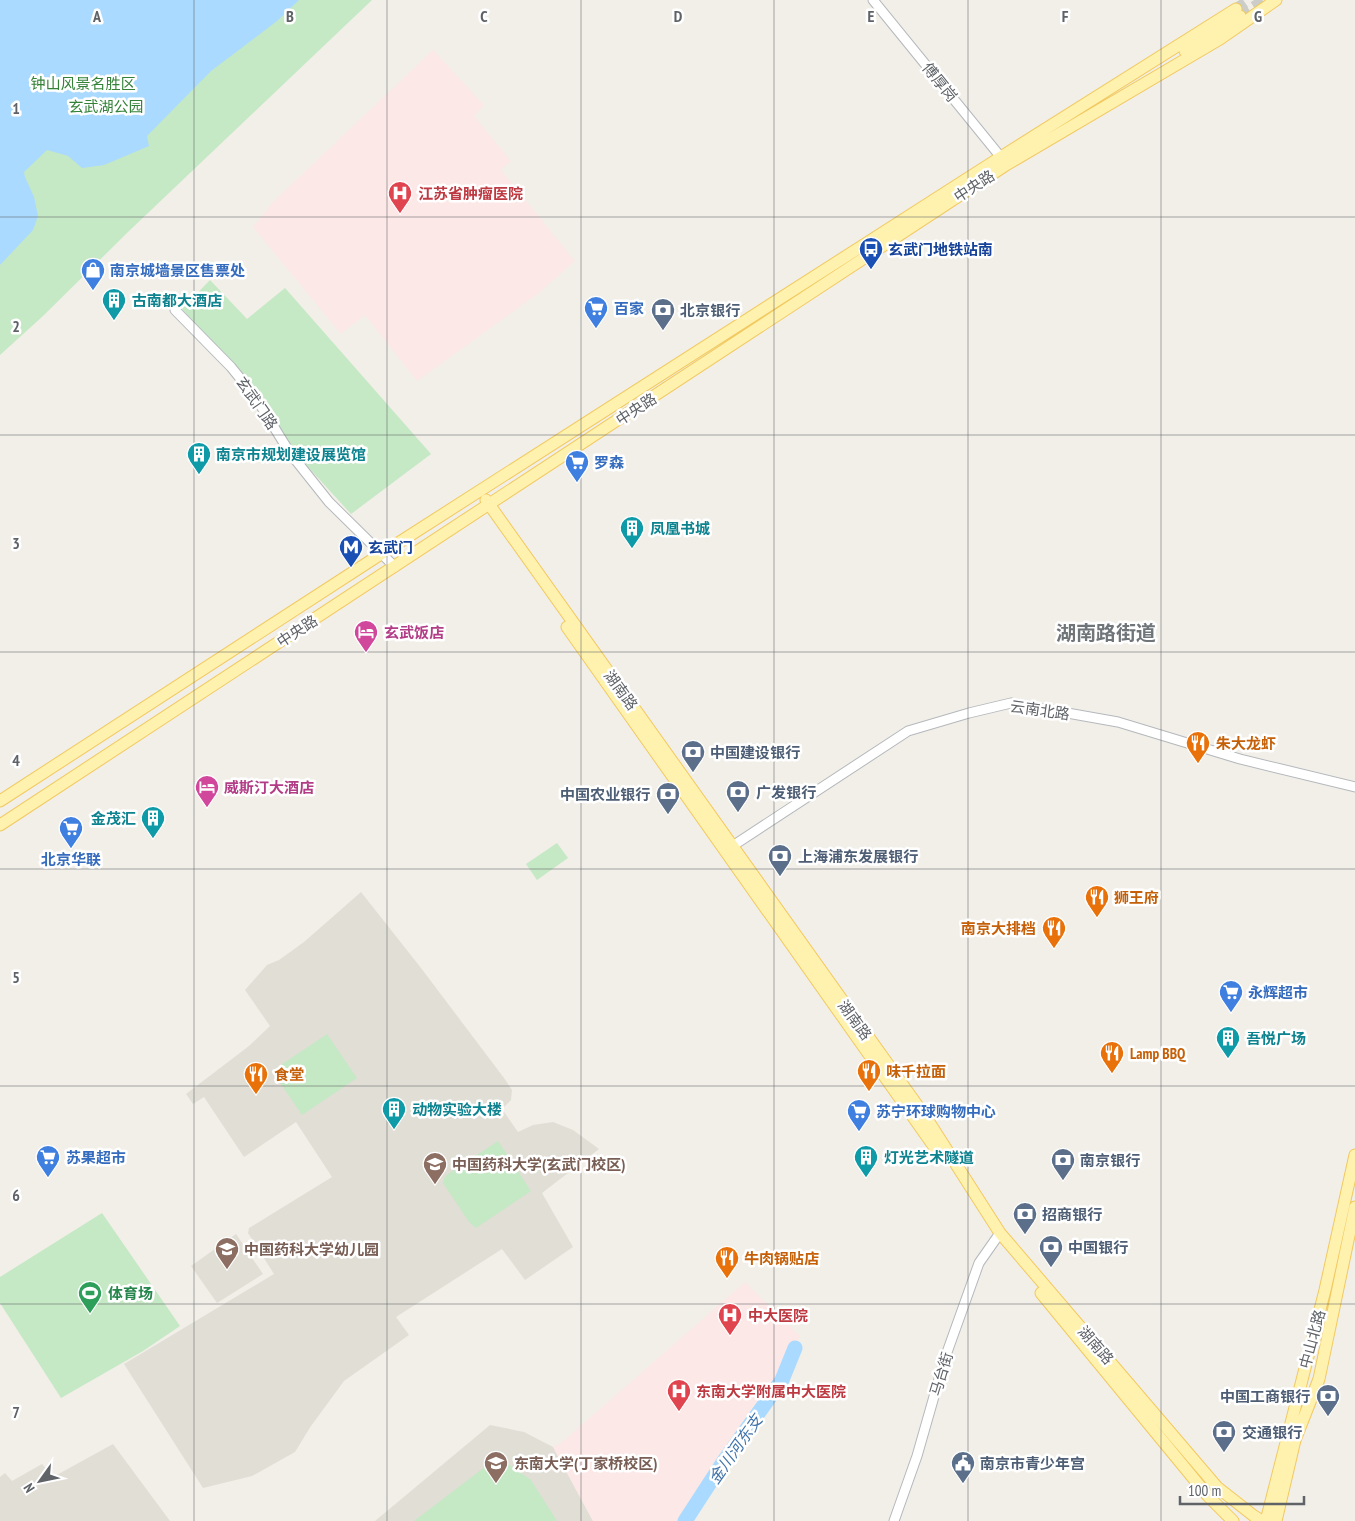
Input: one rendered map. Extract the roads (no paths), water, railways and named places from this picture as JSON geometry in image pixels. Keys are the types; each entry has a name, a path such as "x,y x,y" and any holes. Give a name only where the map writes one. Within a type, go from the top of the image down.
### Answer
{"main road":[{"name":"中央路","path":"0,801 381,554 1004,161 1220,39 1276,0"},
{"name":"中央路","path":"0,825 487,507 1134,73 1238,8"},
{"path":"1004,161 1238,8"},
{"name":"湖南路","path":"477,493 728,849 927,1119 998,1235 1208,1496 1233,1521"},
{"name":"中山北路","path":"1266,1521 1325,1290 1355,1155"},
{"name":"中山北路","path":"1276,1521 1295,1440 1319,1379 1355,1207"},
{"name":"湖南路","path":"998,1235 1217,1487 1262,1521"}],"street":[{"name":"傅厚岗","path":"873,0 1004,161"},
{"name":"玄武门路","path":"174,310 232,367 256,398 290,453 329,502 395,567"},
{"name":"云南北路","path":"728,849 908,731 968,712 1011,703 1118,722 1240,759 1355,787"},
{"name":"马台街","path":"894,1521 917,1456 945,1358 979,1263 998,1235"}],"water":[{"name":"钟山风景名胜区","path":"0,0 299,0 277,21 211,71 147,136 149,146 104,165 82,168 68,156 47,150 24,172 34,197 38,216 33,230 0,265"}],"waterway":[{"name":"金川河东支","path":"685,1521 724,1461 782,1380 795,1348"}],"tunnel":[{"path":"1236,9 1249,0"},
{"path":"1240,16 1264,0"}],"place":[{"name":"江苏省肿瘤医院","path":"400,214"},
{"name":"玄武门地铁站南","path":"871,270"},
{"name":"南京城墙景区售票处","path":"93,291"},
{"name":"古南都大酒店","path":"114,321"},
{"name":"百家","path":"596,329"},
{"name":"北京银行","path":"663,331"},
{"name":"南京市规划建设展览馆","path":"199,475"},
{"name":"罗森","path":"577,483"},
{"name":"凤凰书城","path":"632,549"},
{"name":"玄武门","path":"351,568"},
{"name":"玄武饭店","path":"366,653"},
{"name":"朱大龙虾","path":"1198,764"},
{"name":"中国建设银行","path":"693,773"},
{"name":"威斯汀大酒店","path":"207,808"},
{"name":"广发银行","path":"738,813"},
{"name":"中国农业银行","path":"668,815"},
{"name":"金茂汇","path":"153,839"},
{"name":"北京华联","path":"71,849"},
{"name":"上海浦东发展银行","path":"780,877"},
{"name":"狮王府","path":"1097,918"},
{"name":"南京大排档","path":"1054,949"},
{"name":"永辉超市","path":"1231,1013"},
{"name":"吾悦广场","path":"1228,1059"},
{"name":"Lamp BBQ","path":"1112,1074"},
{"name":"味千拉面","path":"869,1092"},
{"name":"食堂","path":"256,1095"},
{"name":"动物实验大楼","path":"394,1130"},
{"name":"苏宁环球购物中心","path":"859,1132"},
{"name":"苏果超市","path":"48,1178"},
{"name":"灯光艺术隧道","path":"866,1178"},
{"name":"南京银行","path":"1063,1181"},
{"name":"中国药科大学(玄武门校区)","path":"435,1185"},
{"name":"招商银行","path":"1025,1235"},
{"name":"中国银行","path":"1051,1268"},
{"name":"中国药科大学幼儿园","path":"227,1270"},
{"name":"牛肉锅贴店","path":"727,1279"},
{"name":"体育场","path":"90,1314"},
{"name":"中大医院","path":"730,1336"},
{"name":"东南大学附属中大医院","path":"679,1412"},
{"name":"中国工商银行","path":"1328,1417"},
{"name":"交通银行","path":"1224,1453"},
{"name":"东南大学(丁家桥校区)","path":"496,1484"},
{"name":"南京市青少年宫","path":"963,1484"}],"district":[{"name":"湖南路街道","path":"1106,633"}],"park label":[{"name":"玄武湖公园","path":"106,106"}]}
